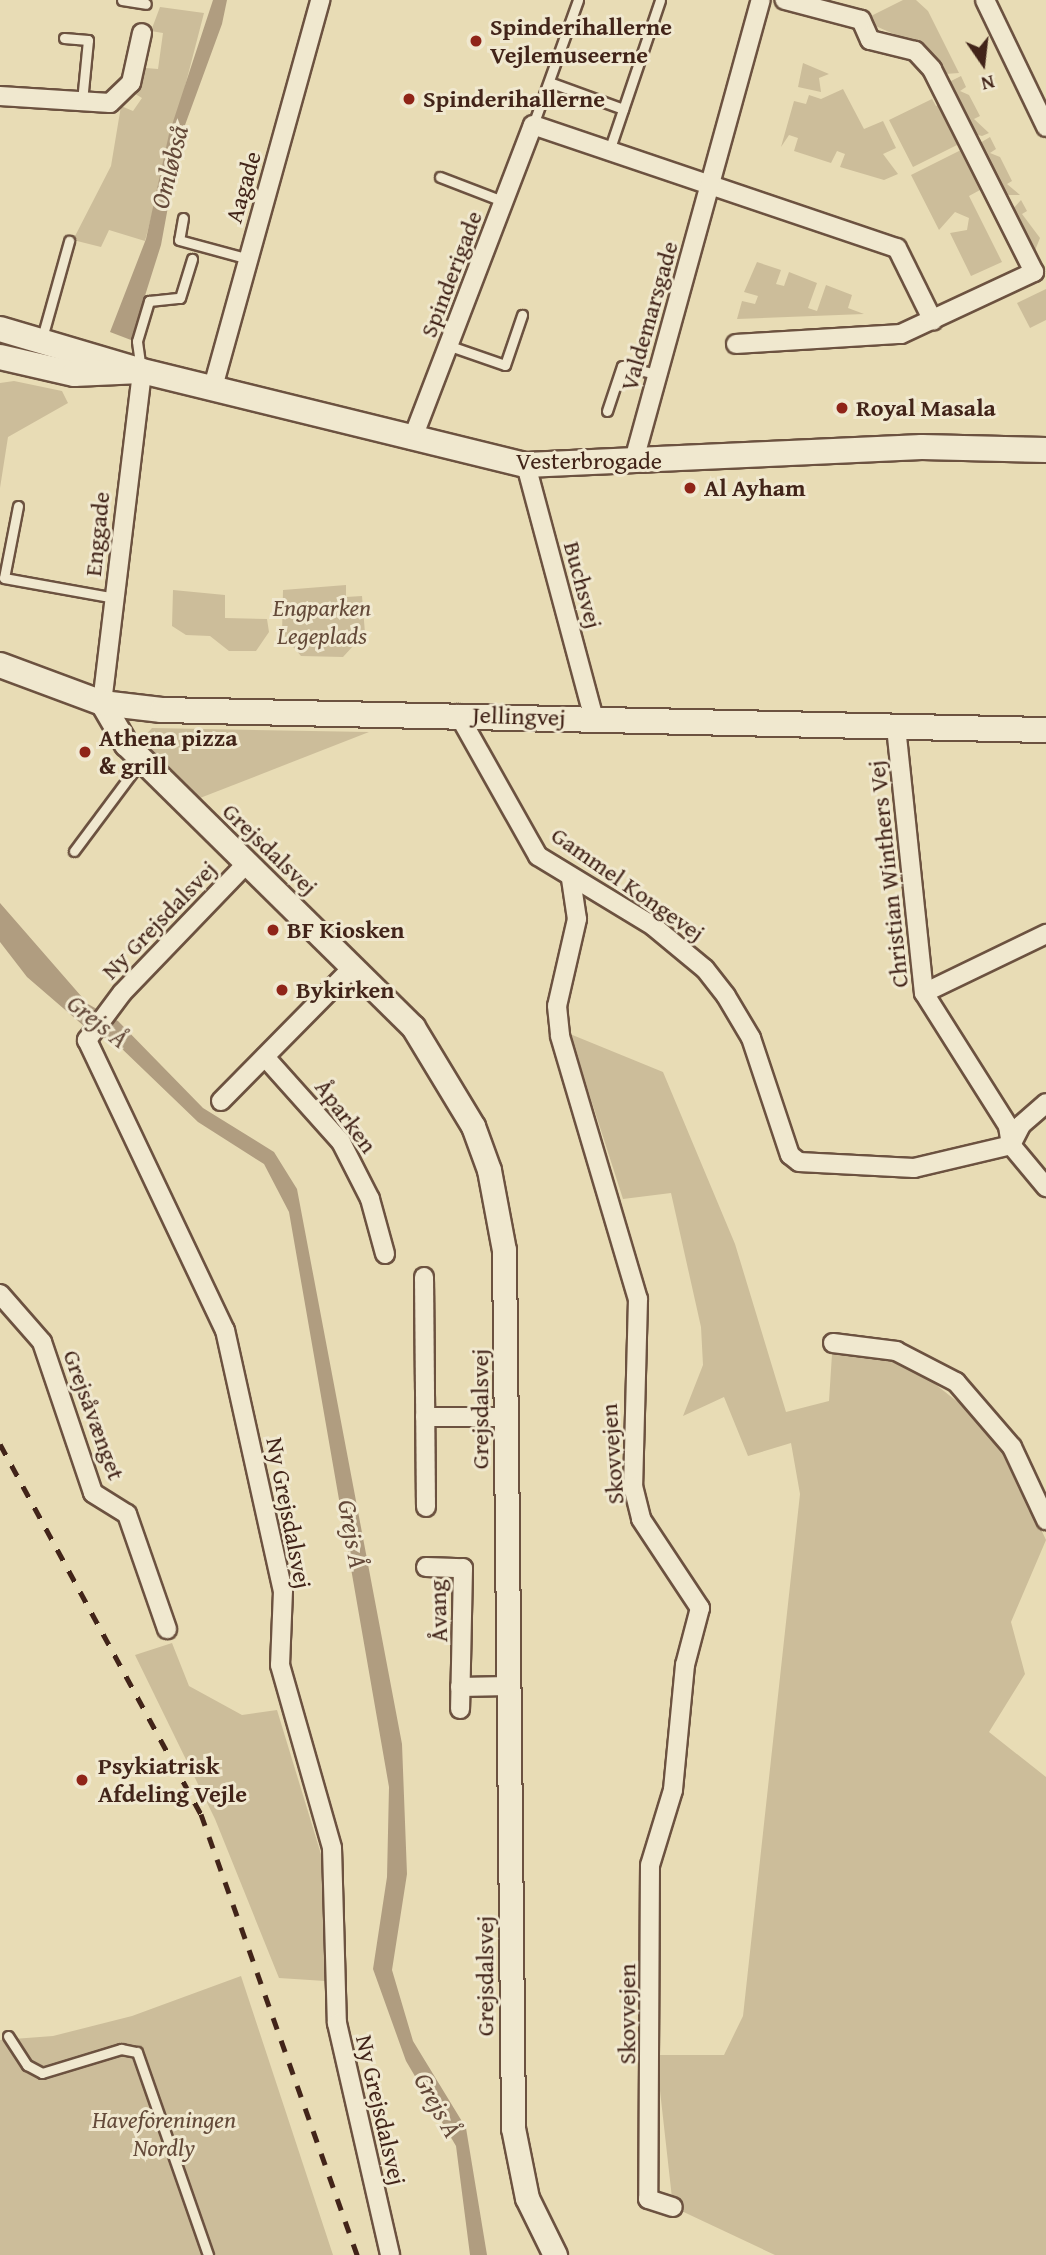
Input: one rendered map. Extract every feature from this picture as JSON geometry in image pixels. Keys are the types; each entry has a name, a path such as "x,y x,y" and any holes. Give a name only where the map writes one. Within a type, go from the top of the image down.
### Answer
{"main road":[{"name":"Vesterbrogade","path":"0,329 142,371 412,440 526,465 922,447 1046,450"},
{"name":"Vesterbrogade","path":"0,357 74,374 142,371"},
{"name":"Jellingvej","path":"0,665 102,703 162,710 458,714 1046,730"}],"street":[{"name":"Aagade","path":"213,387 320,0"},
{"name":"Valdemarsgade","path":"634,460 761,0"},
{"path":"736,344 901,334 1034,272 932,69 915,51 870,40 861,20 785,0"},
{"path":"985,0 1046,127"},
{"path":"0,96 110,103 131,83 142,33"},
{"path":"533,125 897,248 933,321"},
{"name":"Spinderigade","path":"412,440 533,125"},
{"name":"Enggade","path":"102,703 142,371"},
{"name":"Buchsvej","path":"526,465 593,718"},
{"name":"Grejsdalsvej","path":"102,703 142,760 413,1027 472,1126 489,1170 504,1250 513,2128 527,2198 555,2255"},
{"name":"Gammel Kongevej","path":"458,714 524,836 538,856 571,879 653,926 705,969 751,1038 790,1155 799,1162 914,1168 1012,1145"},
{"name":"Christian Winthers Vej","path":"896,727 924,993 1008,1126 1012,1145 1046,1187"},
{"name":"Ny Grejsdalsvej","path":"247,863 106,1012 89,1035 89,1047 226,1330 283,1591 284,1684 332,1848 343,2060 390,2255"},
{"name":"Skovvejen","path":"571,879 577,919 557,1006 560,1036 638,1299 633,1486 641,1519 700,1608 685,1665 671,1799 650,1865 648,2199 673,2207"},
{"path":"924,993 1046,934"},
{"path":"222,1101 353,967"},
{"name":"Åparken","path":"265,1057 341,1142 370,1199 385,1254"},
{"path":"1012,1145 1021,1125 1046,1103"},
{"path":"424,1277 426,1507"},
{"name":"Grejsåvænget","path":"0,1294 42,1342 93,1493 127,1514 167,1629"},
{"path":"833,1343 896,1351 956,1381 1012,1447 1046,1520"},
{"path":"425,1417 506,1417"},
{"name":"Åvang","path":"426,1567 463,1568 460,1709"},
{"path":"460,1687 509,1686"}],"lane":[{"path":"122,0 146,4"},
{"path":"533,125 578,0"},
{"path":"609,151 660,0"},
{"path":"64,38 88,40 82,101"},
{"path":"549,82 623,109"},
{"path":"440,177 505,202"},
{"path":"183,218 179,240 248,259"},
{"path":"42,340 69,241"},
{"path":"142,371 137,341 149,301 180,298 192,259"},
{"path":"450,346 505,365 522,315"},
{"path":"607,411 622,366 658,374"},
{"path":"18,506 4,578 115,598"},
{"path":"74,851 142,760"},
{"path":"8,2036 27,2065 42,2073 121,2049 137,2052 204,2254"}],"green space":[{"path":"903,0 916,0 928,11 959,73 945,74 930,50 871,24 869,17"},
{"path":"160,7 204,13 145,241 109,230 101,247 73,240 111,166 121,106 133,111 142,98 132,92 146,68 158,69 163,33 151,31"},
{"path":"803,63 829,74 819,78 821,92 798,87"},
{"path":"961,76 966,87 960,91 969,95 980,116 974,119 989,133 982,136 974,134 947,83"},
{"path":"843,89 864,129 883,121 896,148 883,154 898,174 884,180 840,167 845,154 837,151 831,163 794,151 798,138 789,135 781,147 794,101 806,104 809,95 821,99"},
{"path":"932,99 936,106 943,103 963,142 913,167 889,120"},
{"path":"990,137 996,149 990,153 1000,157 1012,181 1007,184 1020,195 1006,195 980,143"},
{"path":"965,148 989,195 980,190 969,196 1002,262 971,276 950,233 967,230 969,218 955,212 939,230 911,175"},
{"path":"1021,200 1027,211 1022,214 1040,238 1034,253 1012,210"},
{"path":"757,262 781,270 776,284 784,286 789,272 817,283 808,308 817,311 826,285 852,295 848,308 864,314 737,319 742,301 755,304 758,296 744,292"},
{"path":"1046,289 1046,320 1030,328 1017,303"},
{"path":"14,381 62,391 68,403 8,437 0,488 0,383"},
{"name":"Engparken Legeplads","path":"346,585 346,597 362,596 365,633 343,657 301,656 282,634 283,590"},
{"path":"173,590 225,595 225,618 267,619 269,632 256,651 229,651 210,636 186,635 172,626"},
{"path":"152,728 369,732 200,798 141,740"},
{"path":"570,1034 663,1072 735,1244 786,1412 829,1401 832,1354 857,1351 907,1362 982,1421 1005,1452 1046,1540 1011,1622 1025,1674 989,1732 1046,1777 1046,2255 775,2255 673,2207 656,2055 724,2055 743,2016 800,1494 791,1443 748,1456 724,1397 683,1416 703,1365 701,1327 671,1193 623,1199"},
{"path":"172,1643 189,1686 242,1715 277,1710 324,1864 325,1981 279,1978 215,1819 135,1655"},
{"name":"Haveforeningen Nordly","path":"241,1976 333,2255 0,2255 0,2040 53,2036 132,2016"}],"water":[{"name":"Omløbså","path":"213,0 227,0 222,24 181,136 161,245 131,340 110,332 146,239 169,134"},
{"name":"Grejs Å","path":"0,903 88,1004 118,1021 203,1108 274,1152 297,1189 402,1744 407,1874 392,1970 413,2041 466,2128 487,2255 470,2255 456,2146 406,2061 373,1969 387,1877 389,1787 289,1212 264,1164 198,1122 119,1046 85,1027 27,977 0,942"}],"railway":[{"path":"0,1444 201,1814 357,2255"}],"place":[{"name":"Spinderihallerne Vejlemuseerne","path":"476,41"},
{"name":"Spinderihallerne","path":"409,99"},
{"name":"Royal Masala","path":"842,408"},
{"name":"Al Ayham","path":"690,488"},
{"name":"Athena pizza & grill","path":"85,752"},
{"name":"BF Kiosken","path":"273,930"},
{"name":"Bykirken","path":"282,990"},
{"name":"Psykiatrisk Afdeling Vejle","path":"82,1780"}]}
